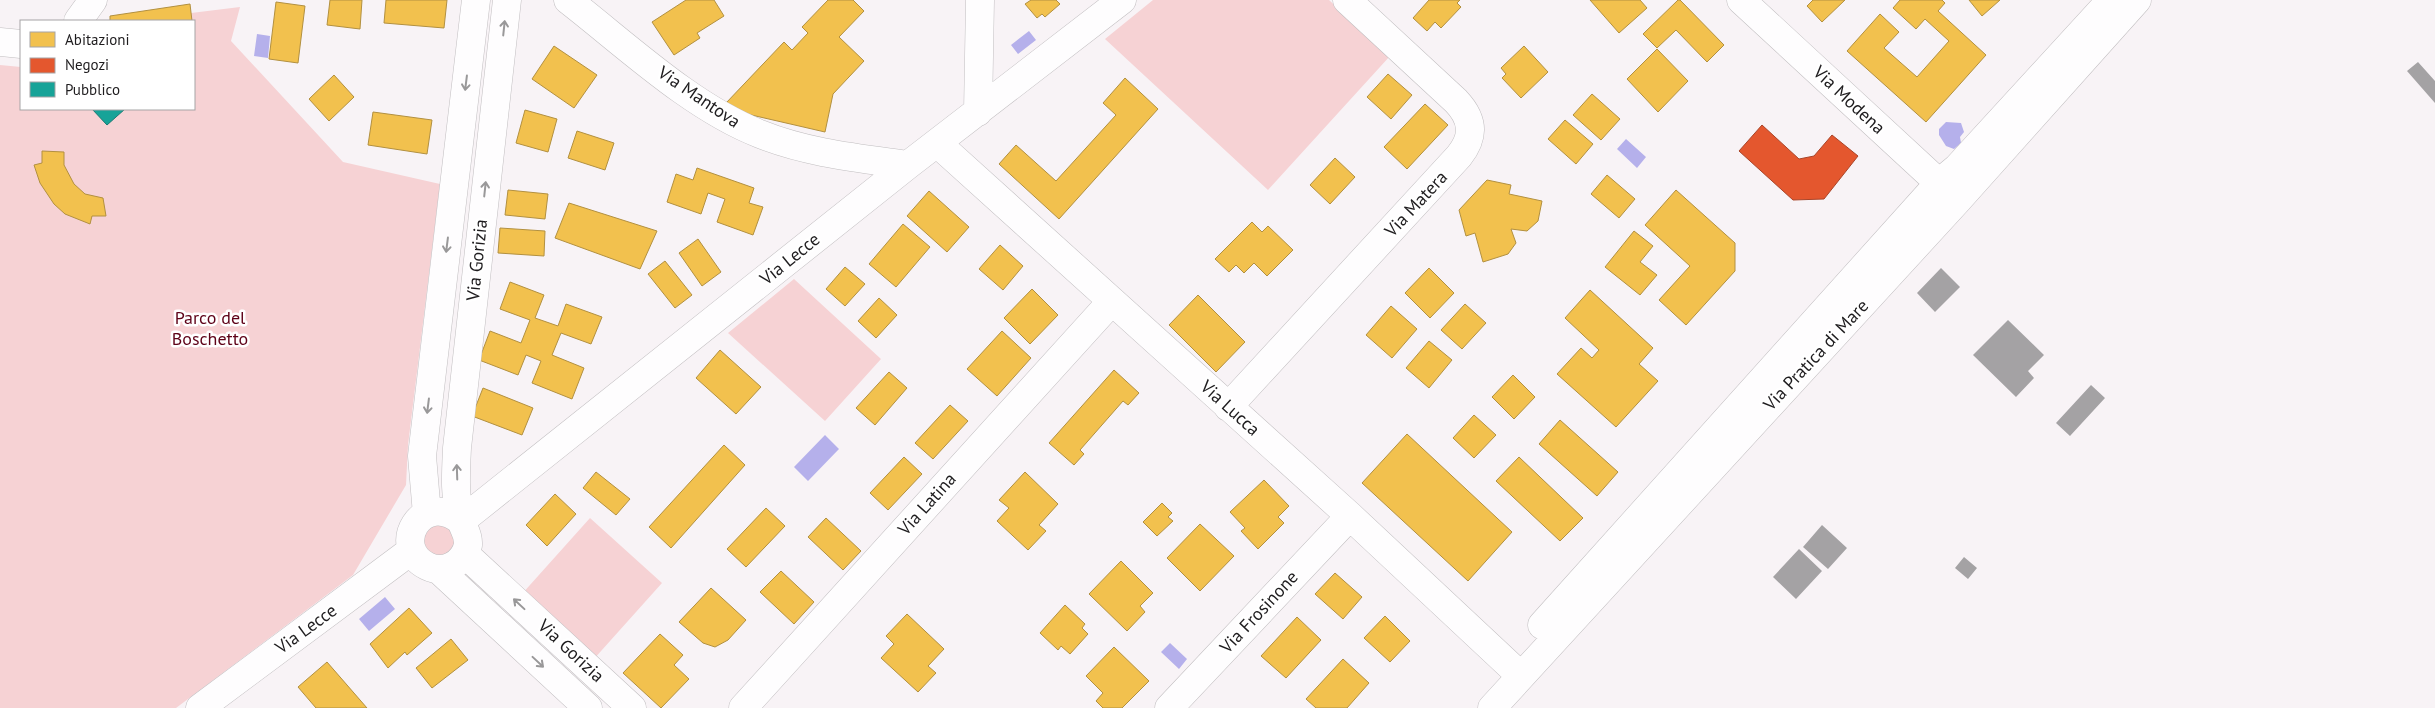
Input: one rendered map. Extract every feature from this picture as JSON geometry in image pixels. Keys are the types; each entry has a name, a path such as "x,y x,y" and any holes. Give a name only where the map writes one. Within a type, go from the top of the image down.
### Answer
{"street":[{"path":"79,20 93,0"},
{"name":"Via Gorizia","path":"427,514 422,484 423,446 476,0"},
{"name":"Via Gorizia","path":"461,521 456,470 458,433 507,0"},
{"name":"Via Mantova","path":"568,0 689,94 744,127 775,140 813,150 908,165"},
{"path":"978,112 980,0"},
{"name":"Via Lecce","path":"461,521 908,165 1122,0"},
{"name":"Via Matera","path":"1228,407 1459,156 1471,136 1472,128 1469,117 1456,101 1347,0"},
{"name":"Via Modena","path":"1741,0 1948,192"},
{"path":"1948,192 1957,168 2111,0"},
{"name":"Via Pratica di Mare","path":"1492,708 1514,669 1948,192 2137,0"},
{"path":"0,42 20,44"},
{"name":"Via Lucca","path":"937,143 1350,516 1514,669"},
{"name":"Via Latina","path":"743,708 1112,301"},
{"path":"445,512 461,521 468,538 465,554 454,565 438,569 422,564 412,550 411,533 419,518 427,514 445,512"},
{"name":"Via Frosinone","path":"1169,708 1350,516"},
{"name":"Via Lecce","path":"200,708 412,550"},
{"name":"Via Gorizia","path":"465,554 632,708"},
{"name":"Via Gorizia","path":"438,569 588,708"}],"green space":[{"path":"1153,0 1329,0 1390,56 1268,190 1105,39"},
{"name":"Parco del Boschetto","path":"240,7 231,41 343,162 440,184 408,445 406,485 353,575 176,708 0,708 0,65 20,67 20,110 195,110 195,20 134,20"},
{"path":"794,279 881,359 825,421 728,333"},
{"path":"444,517 462,545 434,563 416,535"},
{"path":"590,518 662,583 593,660 521,595"}],"shaded area":[{"path":"1029,31 1036,40 1018,54 1011,45"},
{"path":"257,34 270,36 268,58 254,56"},
{"path":"1946,122 1961,123 1964,132 1960,137 1961,143 1954,149 1946,146 1939,135 1939,129"},
{"path":"1626,139 1646,157 1637,168 1617,149"},
{"path":"825,435 839,449 808,481 794,467"},
{"path":"385,597 395,609 369,631 359,619"},
{"path":"1170,643 1187,659 1179,669 1161,652"}],"building: Abitazioni":[{"path":"330,0 362,0 360,29 327,25"},
{"path":"386,0 447,0 444,28 384,23"},
{"path":"686,0 714,0 724,16 697,33 700,38 674,55 652,22"},
{"path":"828,0 853,0 864,11 839,37 864,61 833,94 825,132 747,114 726,103 784,42 792,50 808,33 802,27"},
{"path":"1031,0 1056,0 1060,4 1045,17 1042,14 1037,18 1025,4"},
{"path":"1429,0 1460,0 1457,3 1461,7 1441,28 1435,22 1427,31 1413,18"},
{"path":"1590,0 1640,0 1647,8 1619,33"},
{"path":"1678,0 1724,45 1707,62 1676,30 1657,48 1643,34"},
{"path":"1813,0 1845,0 1822,22 1807,6"},
{"path":"1900,0 1942,0 1945,3 1938,11 1986,55 1926,122 1847,51 1880,14 1899,32 1884,48 1917,77 1949,41 1925,19 1916,29 1893,8"},
{"path":"1969,0 2000,0 1982,16"},
{"path":"276,2 305,6 298,63 269,59"},
{"path":"190,4 192,20 110,20 110,16"},
{"path":"554,46 597,75 574,108 532,79"},
{"path":"1524,46 1548,72 1521,98 1502,78 1506,74 1501,68"},
{"path":"1657,49 1688,81 1658,112 1627,79"},
{"path":"1388,74 1412,95 1391,119 1367,97"},
{"path":"334,75 354,97 329,121 309,99"},
{"path":"1125,78 1158,109 1059,219 999,164 1016,145 1056,181 1116,115 1103,103"},
{"path":"1592,94 1620,119 1601,140 1573,115"},
{"path":"1425,104 1448,125 1407,169 1384,147"},
{"path":"525,110 557,119 548,152 516,143"},
{"path":"373,112 432,120 427,154 368,145"},
{"path":"1565,120 1593,144 1576,164 1548,139"},
{"path":"577,131 614,143 605,170 568,158"},
{"path":"42,151 64,152 64,165 74,184 85,194 103,198 106,216 92,216 90,224 65,214 54,204 40,183 34,165 42,163"},
{"path":"1335,158 1355,177 1330,204 1310,185"},
{"path":"697,168 754,188 749,203 763,207 753,235 717,222 725,199 708,193 701,214 667,202 676,174 693,180"},
{"path":"1607,175 1635,199 1619,218 1591,194"},
{"path":"1487,180 1511,185 1509,194 1542,201 1538,221 1527,231 1511,229 1516,243 1508,254 1483,262 1475,233 1466,236 1459,210"},
{"path":"508,190 548,194 545,219 505,215"},
{"path":"1676,190 1735,243 1735,271 1686,325 1659,300 1690,266 1645,225"},
{"path":"929,191 969,227 947,252 907,216"},
{"path":"569,203 657,231 640,269 555,238"},
{"path":"1252,222 1262,232 1268,226 1293,250 1267,276 1254,263 1244,273 1236,265 1229,272 1215,259"},
{"path":"903,224 930,247 896,287 869,264"},
{"path":"500,228 545,231 544,256 498,253"},
{"path":"1634,231 1653,246 1640,262 1657,275 1640,295 1605,267"},
{"path":"698,239 721,272 702,286 679,253"},
{"path":"1000,245 1023,266 1003,290 979,269"},
{"path":"665,261 692,295 675,308 648,274"},
{"path":"845,267 865,284 845,306 826,289"},
{"path":"1429,268 1454,293 1430,318 1405,293"},
{"path":"510,282 544,295 535,318 558,326 566,304 602,317 591,344 561,333 552,355 584,368 572,399 532,383 541,361 526,355 518,375 479,360 490,331 521,343 530,320 500,309"},
{"path":"1032,289 1058,315 1030,344 1004,318"},
{"path":"1590,290 1653,348 1639,364 1658,381 1616,427 1557,374 1581,348 1592,358 1599,350 1565,318"},
{"path":"1198,295 1245,342 1216,372 1169,325"},
{"path":"879,298 897,315 876,338 858,321"},
{"path":"1465,304 1486,323 1462,349 1441,330"},
{"path":"1391,306 1417,329 1392,358 1366,335"},
{"path":"1002,331 1031,358 997,396 967,369"},
{"path":"1429,341 1452,360 1429,388 1406,368"},
{"path":"720,350 761,387 736,414 696,378"},
{"path":"1114,370 1139,393 1128,405 1123,401 1080,450 1084,454 1074,465 1049,443"},
{"path":"889,372 907,388 875,425 856,408"},
{"path":"1513,375 1535,397 1514,419 1492,397"},
{"path":"483,388 533,408 522,435 472,416"},
{"path":"950,405 968,421 933,459 915,443"},
{"path":"1474,415 1496,435 1474,458 1453,438"},
{"path":"1560,420 1618,472 1597,496 1539,444"},
{"path":"1407,434 1512,532 1468,581 1362,483"},
{"path":"724,445 745,465 671,548 649,527"},
{"path":"904,457 922,474 888,510 870,493"},
{"path":"1519,457 1583,518 1560,541 1496,481"},
{"path":"596,472 630,499 616,515 583,488"},
{"path":"1025,472 1058,504 1039,525 1046,531 1028,550 997,521 1009,508 999,500"},
{"path":"1264,480 1289,506 1278,517 1284,523 1258,549 1241,531 1245,528 1230,512"},
{"path":"555,494 576,514 547,546 526,525"},
{"path":"1162,503 1172,513 1168,517 1173,521 1157,536 1143,522"},
{"path":"766,508 785,526 746,567 727,549"},
{"path":"826,518 861,551 843,570 808,537"},
{"path":"1200,524 1234,556 1200,591 1167,558"},
{"path":"1121,561 1153,593 1140,606 1145,612 1127,631 1089,594"},
{"path":"781,571 814,602 794,624 760,592"},
{"path":"1335,573 1362,597 1343,619 1315,594"},
{"path":"711,588 746,620 728,640 715,647 703,643 679,622"},
{"path":"1065,605 1085,624 1082,628 1088,634 1070,654 1061,646 1058,650 1040,633"},
{"path":"409,608 432,633 407,655 405,652 388,668 370,644"},
{"path":"907,614 944,649 928,666 936,673 918,692 881,658 894,644 886,636"},
{"path":"1385,616 1410,641 1390,662 1364,638"},
{"path":"1297,617 1321,640 1286,678 1261,656"},
{"path":"660,634 683,655 674,665 689,679 661,708 623,673"},
{"path":"451,639 468,660 432,688 416,668"},
{"path":"1114,647 1149,681 1122,708 1103,708 1096,701 1103,693 1086,676"},
{"path":"1343,659 1369,683 1347,708 1316,708 1306,699"},
{"path":"327,662 367,708 316,708 298,687"}],"building: Negozi":[{"path":"1762,125 1799,159 1814,156 1832,135 1858,156 1824,199 1793,200 1739,151"}],"building: Pubblico":[{"path":"93,110 124,110 107,125"}],"building: Altro":[{"path":"2418,62 2435,81 2435,103 2407,71"},
{"path":"1941,268 1960,287 1935,312 1917,293"},
{"path":"2008,320 2044,355 2028,371 2034,378 2016,397 1973,355"},
{"path":"2091,385 2105,398 2070,436 2056,423"},
{"path":"1822,525 1847,548 1828,569 1803,547"},
{"path":"1799,549 1822,571 1796,599 1773,577"},
{"path":"1964,557 1977,568 1968,579 1955,568"}]}
